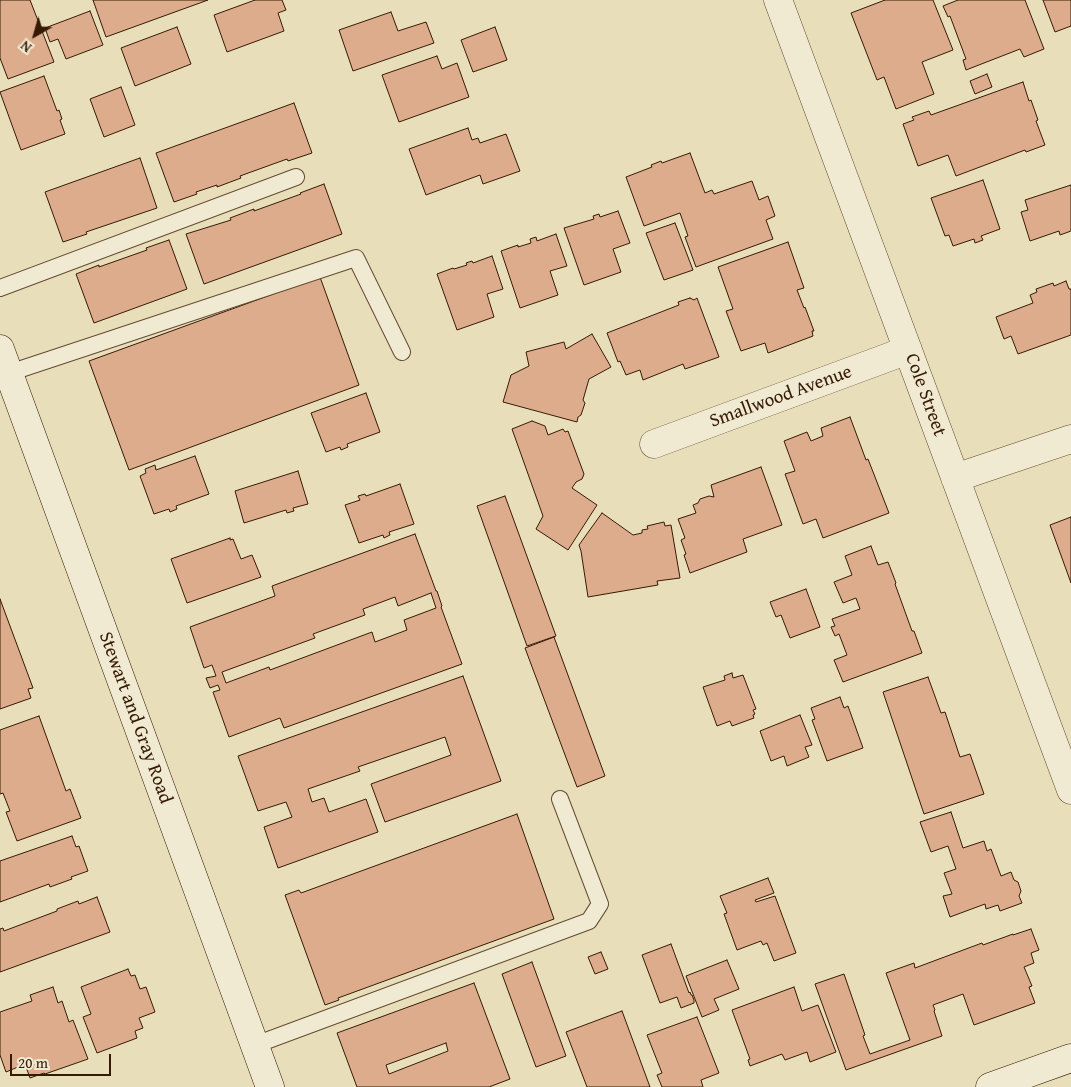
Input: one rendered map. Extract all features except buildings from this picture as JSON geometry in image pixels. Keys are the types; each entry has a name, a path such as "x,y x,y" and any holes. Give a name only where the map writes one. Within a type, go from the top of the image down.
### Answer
{"street":[{"name":"Cole Street","path":"778,0 1071,790"},
{"name":"Smallwood Avenue","path":"654,444 908,350"},
{"name":"Stewart and Gray Road","path":"4,361 270,1087"},
{"path":"955,478 1071,439"},
{"path":"990,1087 1071,1058"}],"lane":[{"path":"0,288 296,177"},
{"path":"4,361 356,258 402,352"},
{"path":"254,1045 589,921 600,904 560,799"}]}
